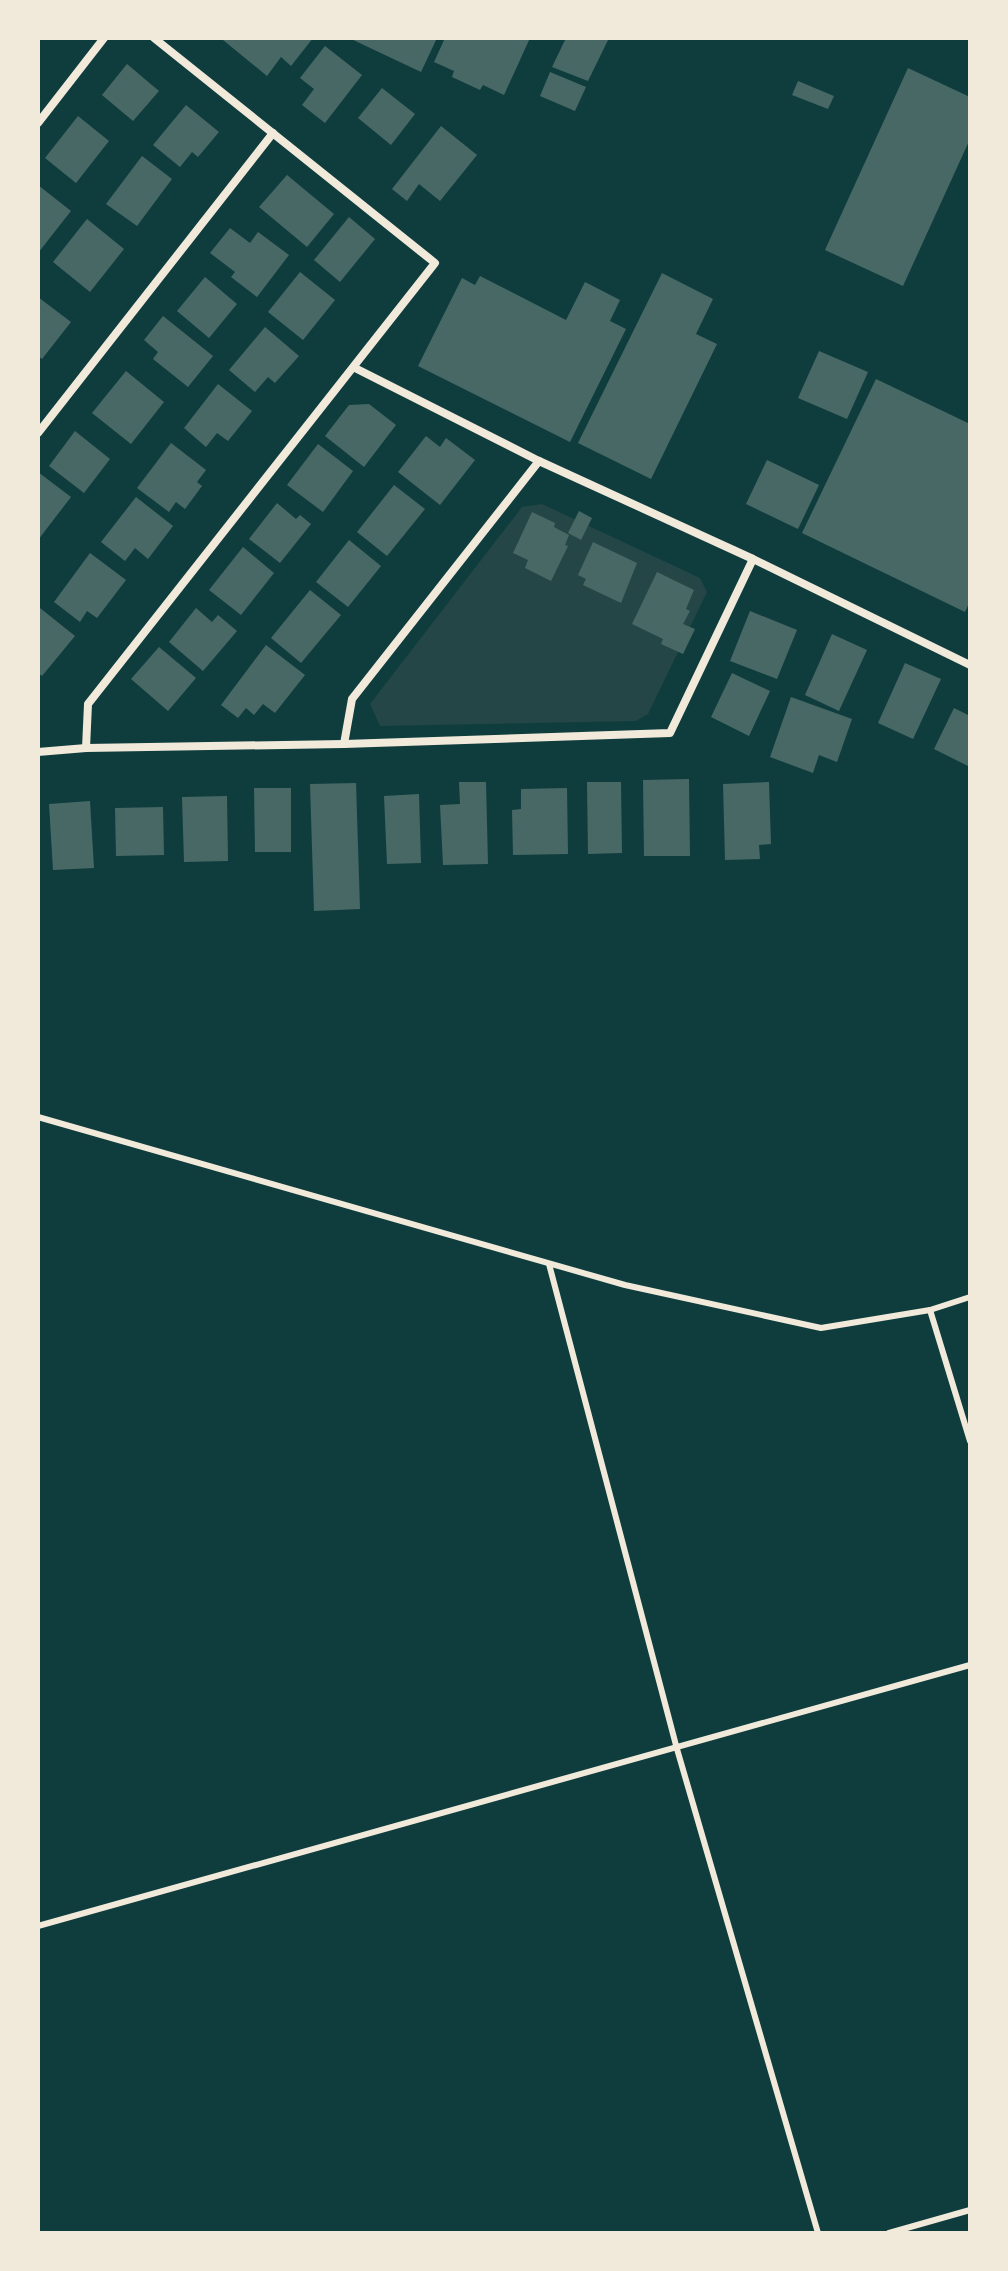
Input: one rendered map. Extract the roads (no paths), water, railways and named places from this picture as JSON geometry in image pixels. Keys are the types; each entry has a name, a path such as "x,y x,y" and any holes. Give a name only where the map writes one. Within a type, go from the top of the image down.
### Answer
{"street":[{"path":"38,123 104,38"},
{"path":"86,748 88,704 435,263 154,38"},
{"path":"38,433 273,133"},
{"path":"355,368 539,461 753,559 970,665"},
{"path":"344,744 352,699 539,461"},
{"path":"38,752 86,748 344,744 670,733 753,559"}],"lane":[{"path":"38,1117 625,1285 821,1328 930,1310 970,1297"},
{"path":"549,1264 677,1749 818,2233"},
{"path":"930,1310 970,1441"},
{"path":"38,1926 970,1665"},
{"path":"889,2233 970,2210"}]}
